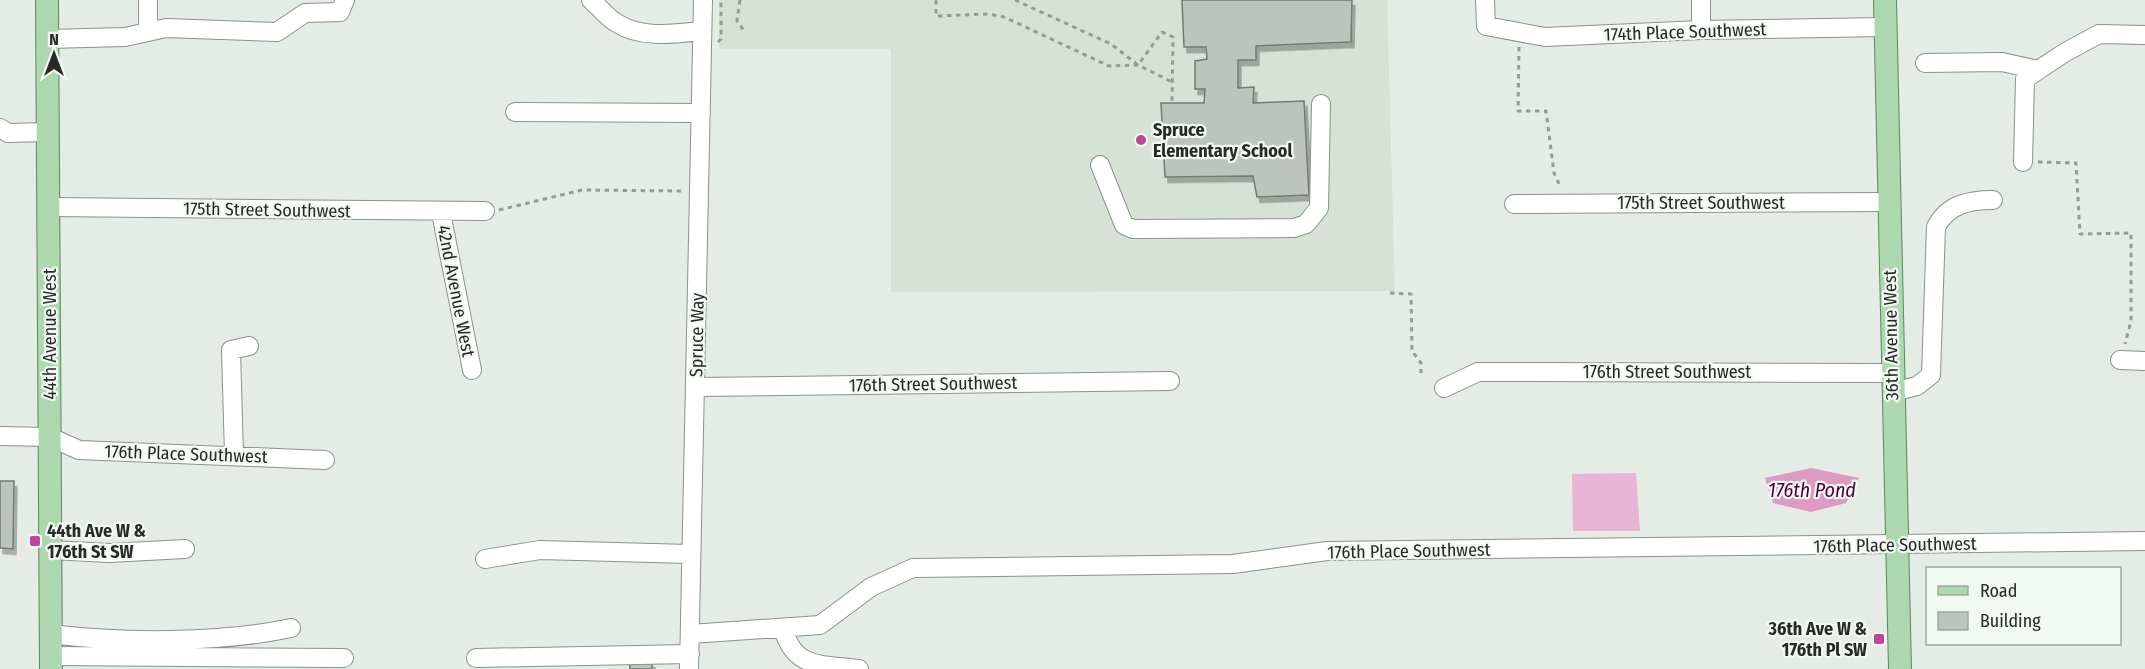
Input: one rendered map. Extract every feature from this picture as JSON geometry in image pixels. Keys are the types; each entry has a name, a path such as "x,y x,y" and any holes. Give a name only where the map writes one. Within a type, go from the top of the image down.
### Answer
{"main road":[{"name":"44th Avenue West","path":"47,0 51,653"},
{"name":"36th Avenue West","path":"1885,0 1900,669"}],"street":[{"path":"148,0 148,32"},
{"path":"47,39 124,37 166,28 277,32 305,14 340,12 345,0"},
{"path":"591,0 615,22 638,33 670,34 702,31"},
{"name":"Spruce Way","path":"690,662 690,554 696,387 703,0"},
{"name":"174th Place Southwest","path":"1485,0 1486,26 1545,37 1701,30 1885,27"},
{"path":"1701,0 1701,30"},
{"path":"2032,74 2099,34 2145,35"},
{"path":"1925,63 2002,62 2032,74"},
{"path":"2023,162 2032,74"},
{"path":"1100,165 1124,225 1133,229 1294,228 1306,224 1319,208 1321,104"},
{"path":"515,112 701,113"},
{"path":"0,128 9,132 48,132"},
{"name":"176th Street Southwest","path":"1444,388 1478,372 1893,382 1917,386 1931,375 1936,226 1948,210 1975,200 1993,200"},
{"name":"175th Street Southwest","path":"1514,204 1888,202"},
{"name":"175th Street Southwest","path":"49,207 441,213 485,211"},
{"name":"42nd Avenue West","path":"441,213 472,370"},
{"path":"234,455 231,350 249,346"},
{"path":"2120,360 2145,361"},
{"name":"176th Street Southwest","path":"696,387 1170,381"},
{"path":"0,436 50,437"},
{"name":"176th Place Southwest","path":"50,437 79,450 325,460"},
{"name":"176th Place Southwest","path":"690,634 820,625 871,587 913,568 1233,564 1327,551 2145,541"},
{"path":"51,550 109,553 185,549"},
{"path":"485,559 540,550 690,554"},
{"path":"51,653 88,639 233,637 291,628"},
{"path":"783,628 787,644 797,658 812,663 859,669"},
{"path":"51,653 344,658"},
{"path":"476,658 690,662"}],"path":[{"path":"740,0 737,21 745,32"},
{"path":"936,0 936,16 988,14 1004,17 1109,66 1138,65"},
{"path":"1015,0 1111,44 1138,65 1172,82"},
{"path":"1138,65 1162,32 1173,37 1172,104"},
{"path":"1522,33 1519,46 1518,111 1546,111 1554,173 1567,204"},
{"path":"2023,162 2076,163 2080,234 2131,233 2131,321 2120,360"},
{"path":"485,211 513,208 582,190 700,192"},
{"path":"1390,293 1411,294 1412,351 1421,363 1421,373"}],"shaded area":[{"name":"Spruce Elementary School","path":"719,0 1387,0 1395,291 891,292 891,49 719,49"},
{"path":"1636,473 1640,531 1573,531 1572,474"}],"water":[{"name":"176th Pond","path":"1811,468 1859,478 1846,503 1811,512 1773,503 1765,478"}],"building":[{"name":"Spruce Elementary School","path":"1182,0 1352,0 1351,42 1256,46 1256,60 1238,60 1238,88 1254,87 1253,103 1304,101 1309,195 1257,197 1253,176 1165,177 1161,103 1204,103 1205,89 1195,89 1195,61 1207,59 1206,47 1184,47"},
{"path":"0,481 14,481 13,549 0,548"},
{"path":"629,662 652,662 652,669 630,669"}],"place":[{"name":"Spruce Elementary School","path":"1141,140"},
{"name":"44th Ave W & 176th St SW","path":"35,541"},
{"name":"36th Ave W & 176th Pl SW","path":"1879,639"}]}
